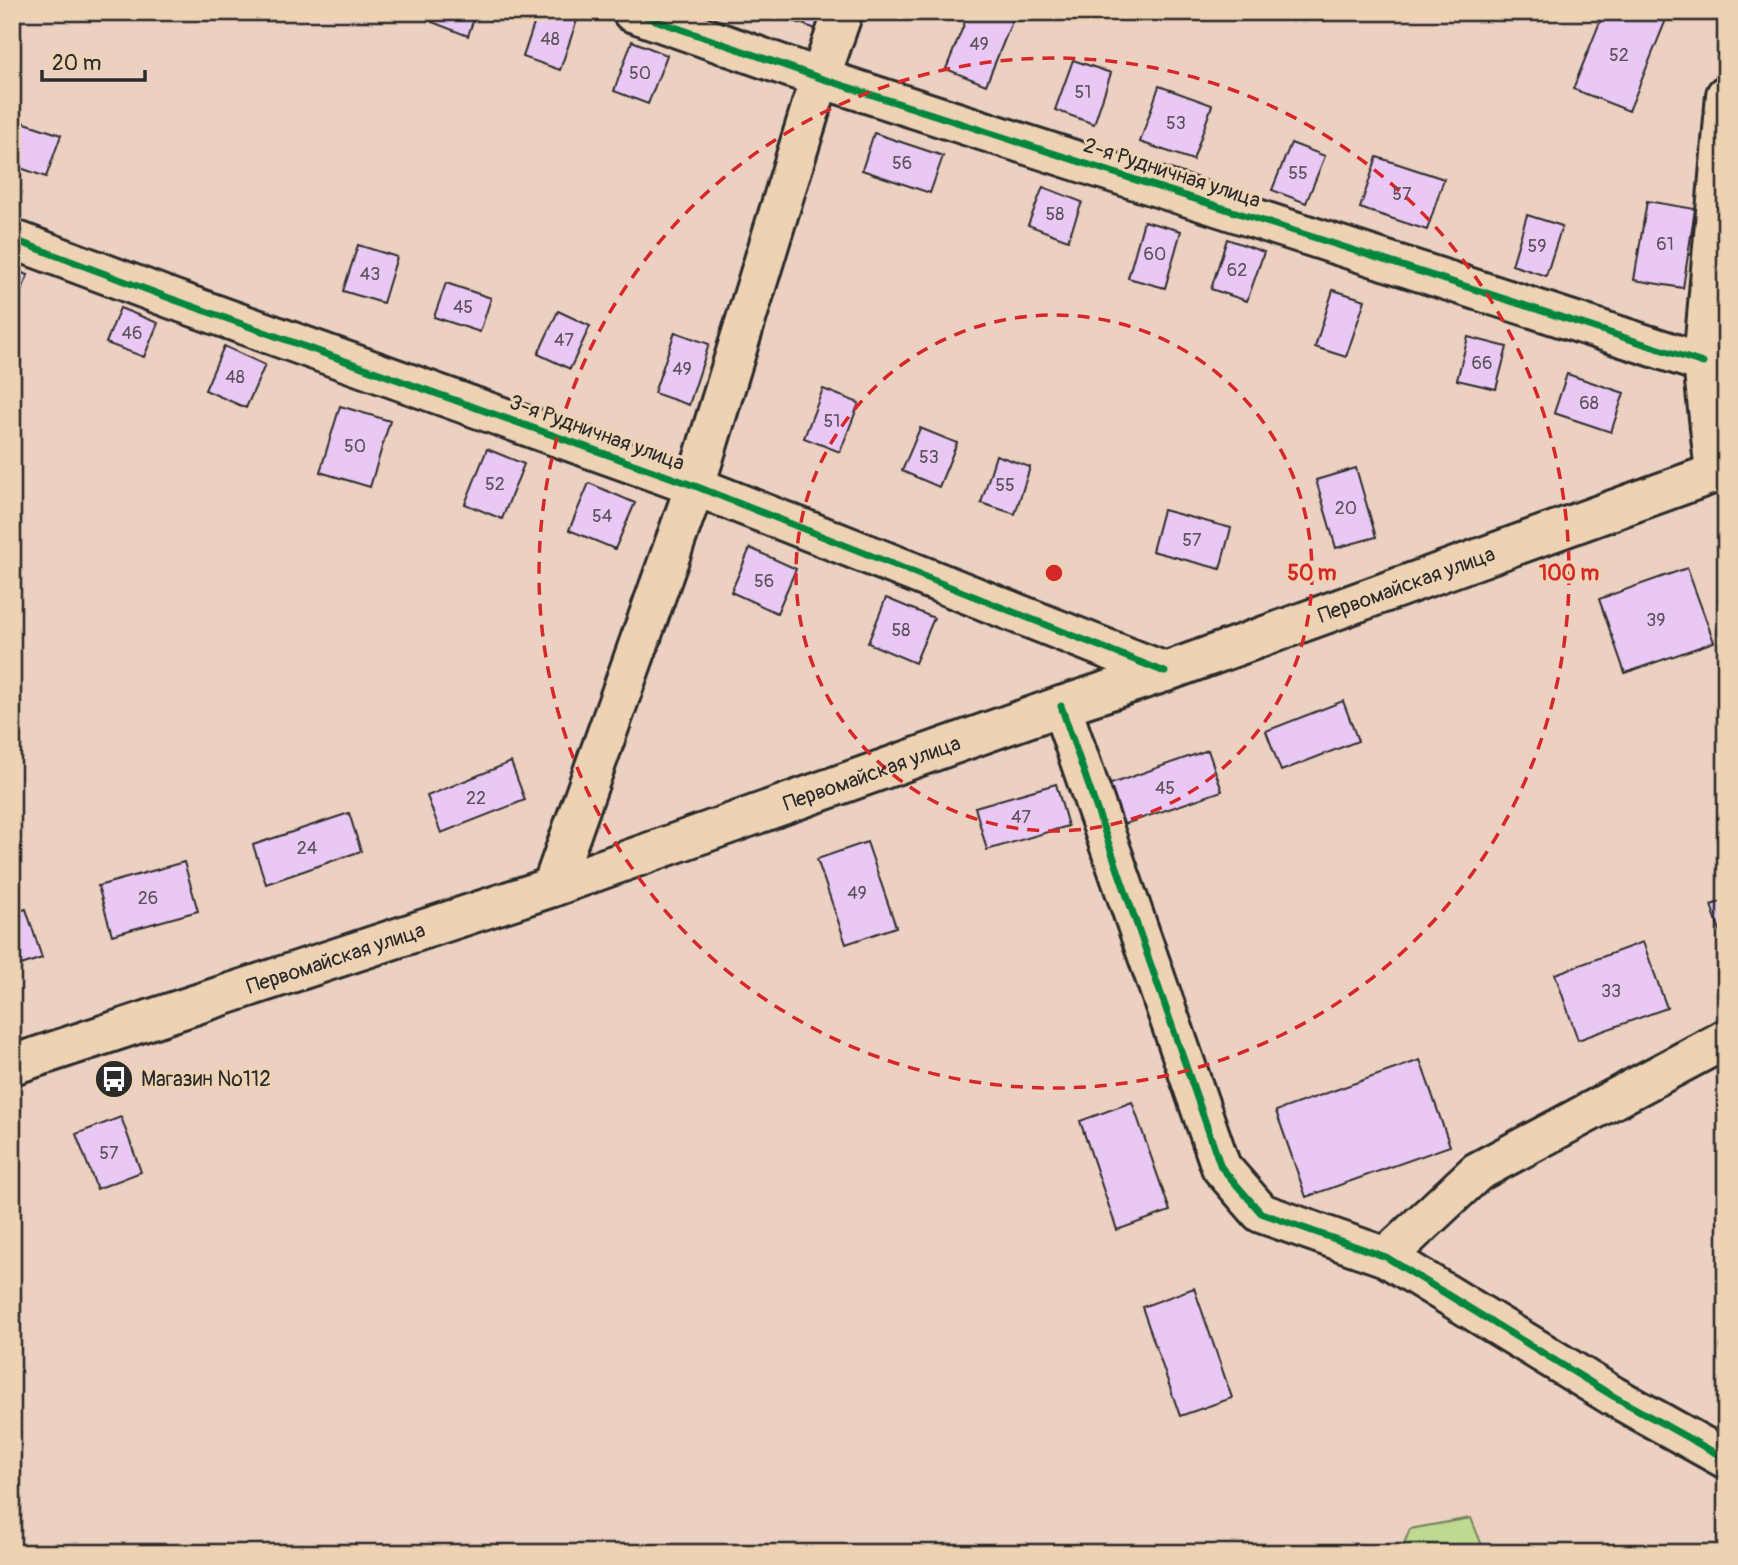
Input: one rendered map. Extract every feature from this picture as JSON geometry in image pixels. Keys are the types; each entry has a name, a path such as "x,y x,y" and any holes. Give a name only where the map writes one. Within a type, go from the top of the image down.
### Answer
{"street":[{"name":"2-я Рудничная улица","path":"632,12 820,78 1703,363"},
{"path":"552,887 695,486 820,78 844,12"},
{"path":"1720,471 1703,363 1726,95"},
{"name":"3-я Рудничная улица","path":"12,239 695,486 1165,673"},
{"name":"Первомайская улица","path":"12,1065 552,887 1061,706 1165,673 1720,471"},
{"path":"1061,706 1221,1167 1261,1213 1386,1257 1613,1396 1726,1460"},
{"path":"1386,1257 1477,1172 1726,1039"}],"green space":[{"path":"1471,1518 1485,1553 1400,1553 1410,1529"}],"building":[{"path":"436,12 476,12 468,36 432,22"},
{"path":"538,12 554,12 577,20 560,70 523,57"},
{"path":"768,12 821,12 816,29"},
{"path":"969,12 997,12 1013,19 986,85 946,69"},
{"path":"1480,12 1498,12 1496,18"},
{"path":"1604,12 1641,12 1665,22 1629,111 1573,89"},
{"path":"632,41 667,55 648,104 614,91"},
{"path":"1073,60 1111,73 1094,124 1055,110"},
{"path":"1159,86 1212,105 1193,160 1140,142"},
{"path":"22,122 61,135 46,177 12,165 12,150"},
{"path":"874,133 943,156 930,193 862,170"},
{"path":"1291,143 1325,156 1306,203 1272,190"},
{"path":"1377,157 1444,179 1427,230 1360,208"},
{"path":"1043,187 1082,202 1068,240 1028,225"},
{"path":"1647,201 1695,209 1683,288 1634,280"},
{"path":"1527,215 1562,226 1546,276 1512,265"},
{"path":"1144,221 1181,231 1165,288 1128,278"},
{"path":"1227,239 1264,252 1247,301 1211,289"},
{"path":"358,245 397,257 383,303 343,291"},
{"path":"12,270 28,275 12,316"},
{"path":"446,283 491,298 480,332 434,317"},
{"path":"1333,290 1365,300 1346,357 1315,347"},
{"path":"120,308 158,323 144,357 106,343"},
{"path":"558,311 590,326 570,369 538,354"},
{"path":"675,332 709,344 689,405 654,393"},
{"path":"1468,337 1507,347 1496,389 1457,380"},
{"path":"224,346 265,365 246,408 205,390"},
{"path":"1567,374 1624,393 1611,432 1554,413"},
{"path":"823,389 859,403 840,452 804,438"},
{"path":"340,406 390,421 370,487 320,472"},
{"path":"920,428 957,443 939,487 902,471"},
{"path":"487,449 524,464 502,519 465,504"},
{"path":"996,455 1030,467 1015,514 981,503"},
{"path":"1356,468 1376,537 1336,548 1316,480"},
{"path":"589,483 635,503 615,549 569,530"},
{"path":"1163,510 1231,528 1220,569 1152,551"},
{"path":"750,548 796,569 777,613 731,592"},
{"path":"1687,568 1714,642 1625,673 1599,599"},
{"path":"886,598 934,618 915,663 868,643"},
{"path":"1343,701 1358,741 1281,771 1266,731"},
{"path":"1208,750 1222,791 1122,825 1108,785"},
{"path":"511,762 525,800 441,833 427,796"},
{"path":"1056,784 1068,826 987,850 975,807"},
{"path":"349,813 361,851 266,884 253,845"},
{"path":"867,842 896,927 846,944 817,859"},
{"path":"184,862 198,911 112,935 98,886"},
{"path":"1726,900 1726,948 1711,905"},
{"path":"26,909 42,958 12,968 12,913"},
{"path":"1643,942 1667,1008 1578,1040 1555,974"},
{"path":"1420,1060 1450,1146 1306,1197 1276,1111"},
{"path":"1132,1102 1170,1211 1117,1230 1080,1121"},
{"path":"121,1117 141,1172 97,1189 76,1134"},
{"path":"1194,1288 1232,1398 1180,1416 1142,1307"}],"cycle path":[{"path":"632,12 820,78 1703,363"},
{"path":"12,239 695,486 1165,672"},
{"path":"1061,706 1221,1167 1261,1213 1386,1257 1613,1396 1726,1459"}],"place":[{"name":"Магазин №112","path":"114,1079"}]}
